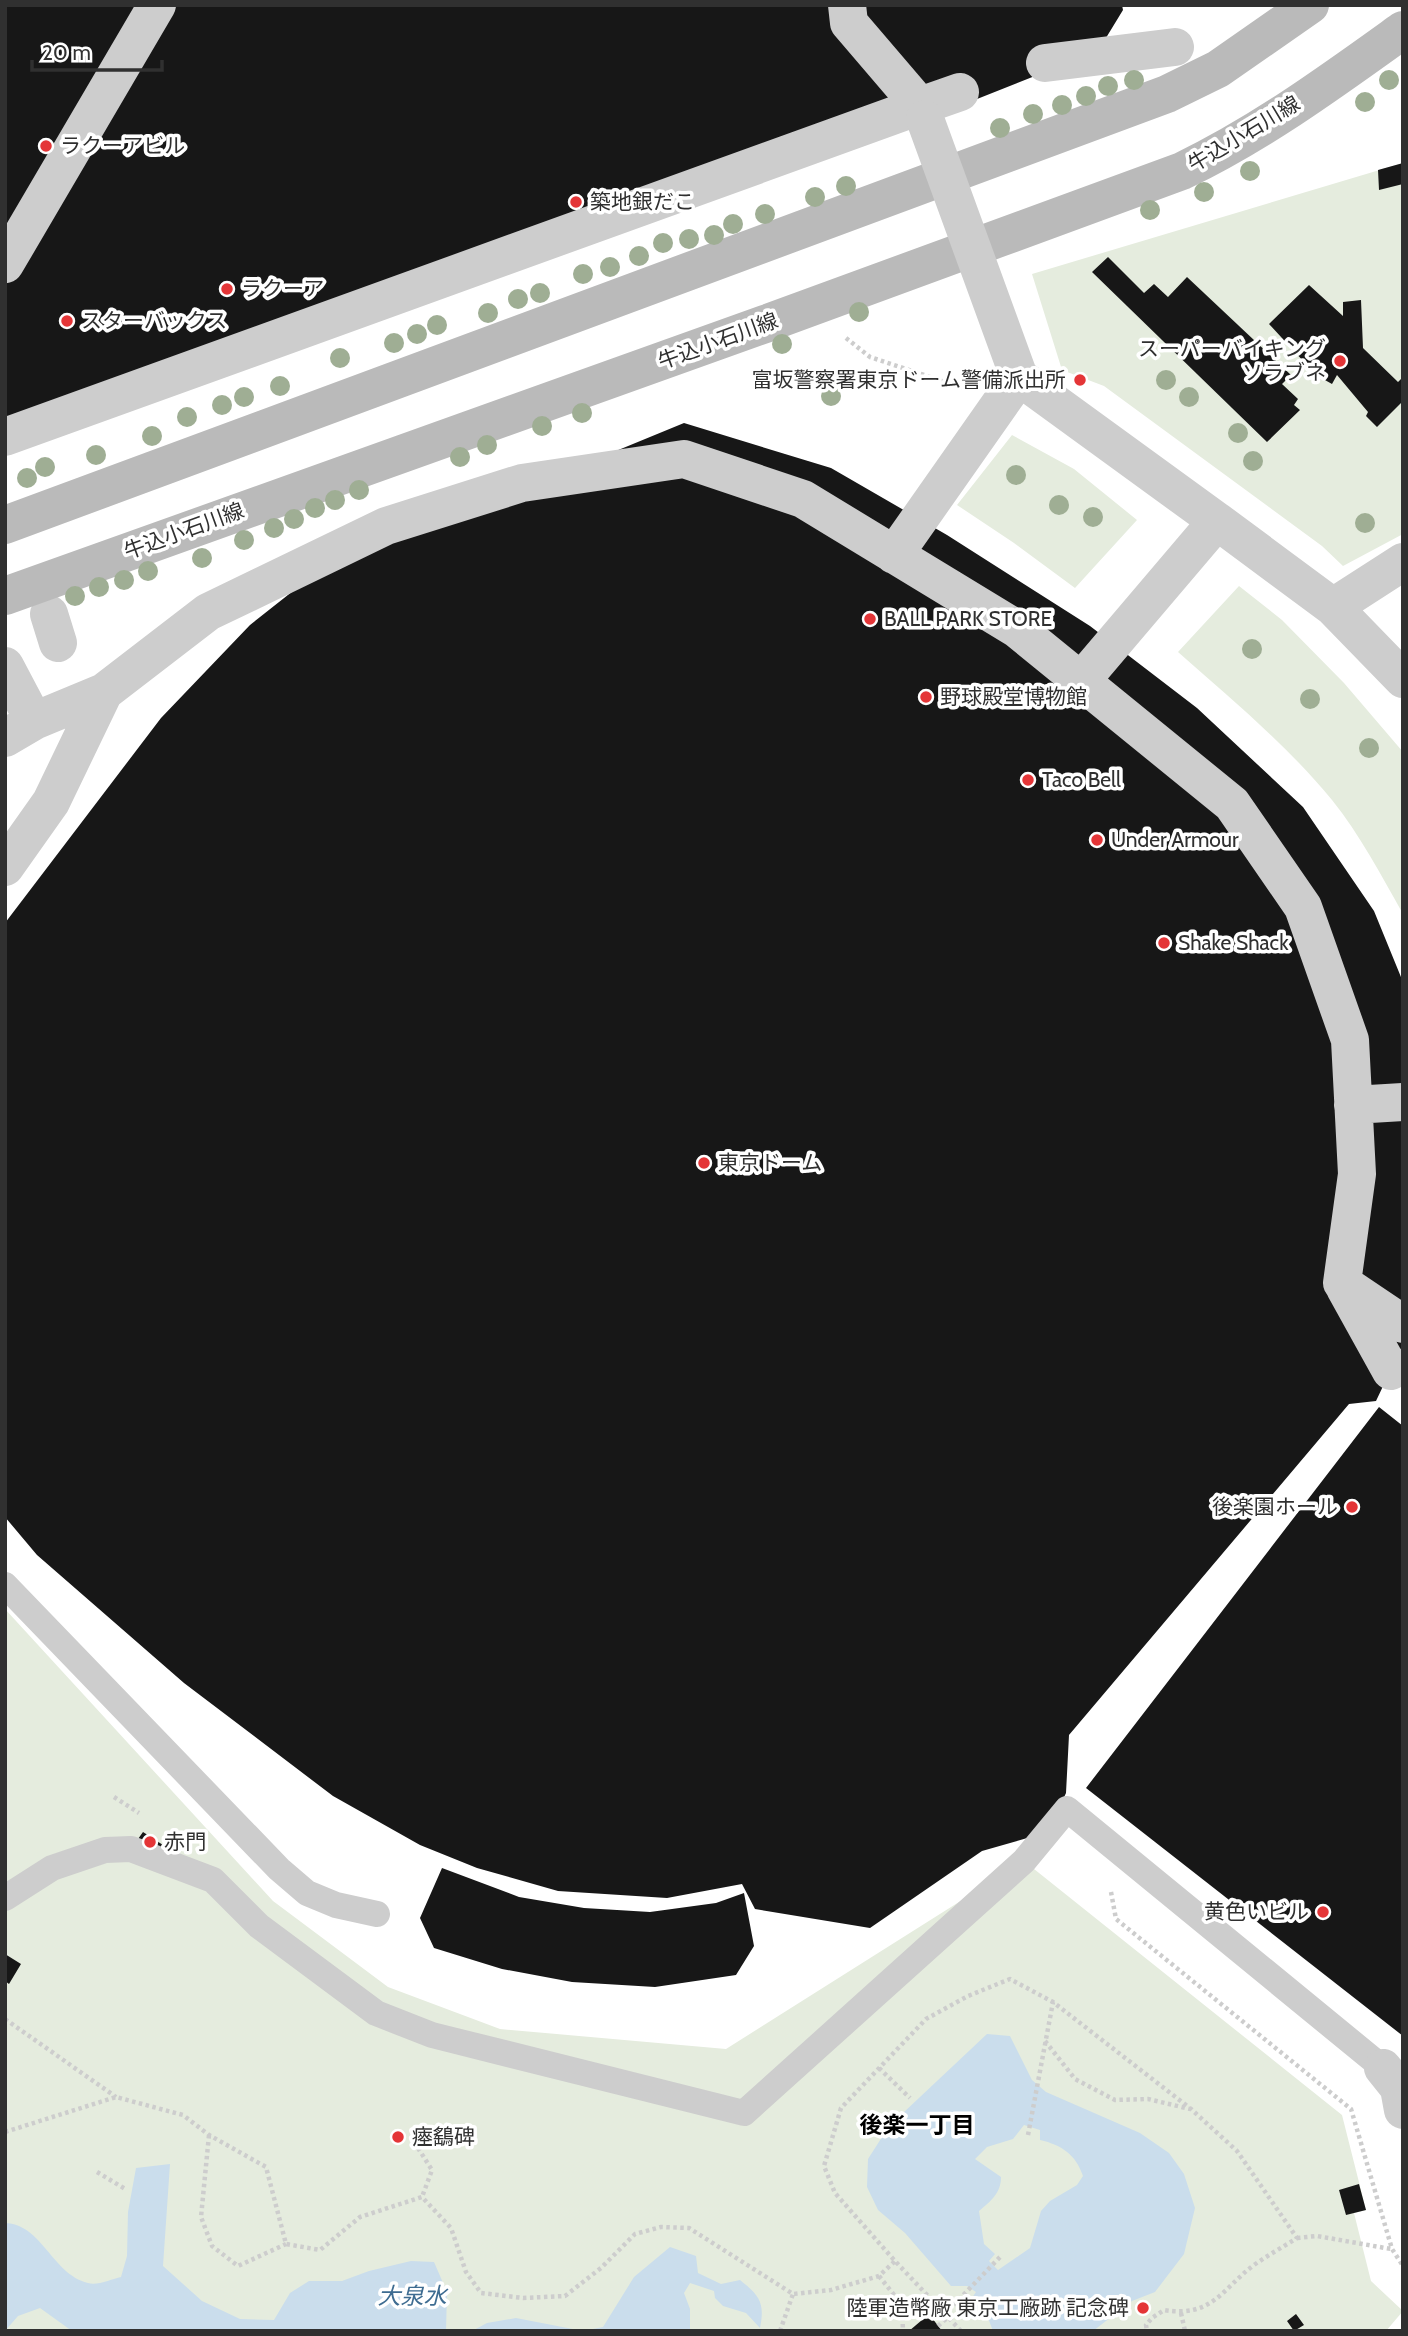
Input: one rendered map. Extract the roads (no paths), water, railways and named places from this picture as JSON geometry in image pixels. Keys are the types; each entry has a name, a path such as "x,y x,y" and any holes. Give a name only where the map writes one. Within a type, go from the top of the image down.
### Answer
{"main road":[{"path":"5,525 1167,94 1218,69 1310,5"},
{"name":"牛込小石川線","path":"5,596 765,324 1182,171 1257,131 1403,30"}],"street":[{"path":"5,264 157,5"},
{"path":"847,5 849,23 922,112 1019,377 1332,607 1402,677"},
{"path":"1045,63 1175,47"},
{"path":"5,437 922,112 960,92"},
{"path":"894,555 1019,377"},
{"path":"8,663 19,729 104,692 208,612 386,526 522,483 684,459 803,499 1017,629 1232,804 1303,907 1350,1040 1357,1174 1342,1283 1391,1371"},
{"path":"1081,681 1217,522"},
{"path":"1332,607 1403,562"},
{"path":"5,867 51,802 104,692"},
{"path":"1353,1105 1403,1102"},
{"path":"1342,1283 1403,1324"}],"lane":[{"path":"5,1585 279,1869 307,1893 336,1905 377,1913"},
{"path":"5,1898 52,1868 105,1850 131,1849 213,1880 259,1926 376,2013 432,2035 744,2113 1024,1861 1067,1809 1397,2087"}],"water":[{"path":"987,2034 1010,2036 1032,2080 1046,2092 1140,2133 1169,2153 1184,2174 1195,2208 1184,2254 1155,2292 1132,2301 1093,2331 993,2331 988,2318 969,2302 976,2292 967,2286 951,2286 905,2233 878,2210 867,2187 868,2159 884,2134","holes":["1024,2125 1040,2130 1040,2140 1067,2152 1083,2176 1077,2185 1050,2201 1041,2211 1030,2248 998,2270 989,2261 995,2254 984,2244 979,2211 997,2192 1001,2177 975,2159 987,2147 1013,2139"]},
{"name":"大泉水","path":"170,2164 163,2266 202,2301 240,2319 274,2320 290,2293 309,2281 342,2281 411,2261 434,2262 447,2292 446,2331 72,2331 40,2308 18,2316 5,2331 5,2223 18,2225 29,2232 76,2278 96,2284 121,2277 127,2256 128,2212 136,2168"},
{"name":"大泉水","path":"670,2247 696,2256 698,2273 721,2284 740,2280 756,2296 762,2312 760,2328 746,2313 723,2306 715,2298 714,2291 690,2283 684,2293 690,2309 690,2331 583,2331 603,2327 634,2277"},
{"path":"516,2318 583,2331 472,2331 487,2323"}],"place":[{"name":"ラクーアビル","path":"46,146"},
{"name":"築地銀だこ","path":"576,202"},
{"name":"ラクーア","path":"227,289"},
{"name":"スターバックス","path":"67,321"},
{"name":"スーパーバイキング ソラブネ","path":"1340,361"},
{"name":"富坂警察署東京ドーム警備派出所","path":"1080,380"},
{"name":"BALL PARK STORE","path":"870,619"},
{"name":"野球殿堂博物館","path":"926,697"},
{"name":"Taco Bell","path":"1028,780"},
{"name":"Under Armour","path":"1097,840"},
{"name":"Shake Shack","path":"1164,943"},
{"name":"東京ドーム","path":"704,1163"},
{"name":"後楽園ホール","path":"1352,1507"},
{"name":"赤門","path":"150,1842"},
{"name":"黄色いビル","path":"1323,1912"},
{"name":"瘞鷂碑","path":"398,2137"},
{"name":"陸軍造幣廠 東京工廠跡 記念碑","path":"1143,2308"}],"district":[{"name":"後楽一丁目","path":"917,2125"}]}
